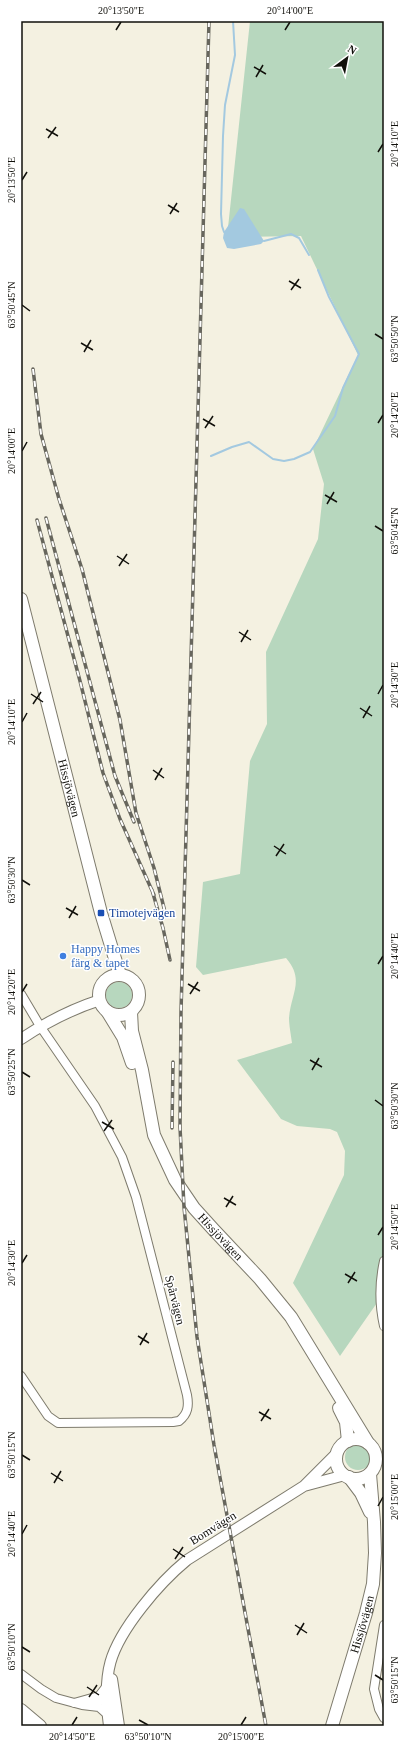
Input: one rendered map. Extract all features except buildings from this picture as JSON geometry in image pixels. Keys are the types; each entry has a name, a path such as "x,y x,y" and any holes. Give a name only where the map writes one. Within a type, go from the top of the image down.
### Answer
{"main road":[{"name":"Hissjövägen","path":"21,599 25,634 101,913 120,975"},
{"path":"120,975 131,979 138,988 138,1002 131,1012 116,1015 107,1011 100,1000 100,988 109,978 120,975"},
{"name":"Hissjövägen","path":"107,1011 123,1037 148,1109"},
{"name":"Hissjövägen","path":"131,1012 132,1031 142,1070 154,1135 175,1180 194,1208 276,1297 313,1353 368,1443"},
{"name":"Hissjövägen","path":"313,1353 346,1422 348,1441"},
{"path":"360,1440 368,1443 374,1449 376,1457 376,1463 370,1474 355,1479 347,1476 338,1466 338,1452 342,1445 348,1441 360,1440"},
{"name":"Hissjövägen","path":"333,1725 373,1584 375,1553 370,1474"},
{"name":"Hissjövägen","path":"347,1476 361,1493 374,1522"},
{"path":"21,1710 40,1726"},
{"path":"21,1723 24,1726"}],"street":[{"path":"21,994 40,1026"},
{"path":"21,1039 40,1026 100,1000"},
{"name":"Spårvägen","path":"21,1376 48,1416 58,1423 173,1422 179,1421 187,1413 187,1396 136,1197 122,1157 94,1106 40,1026"},
{"path":"384,1261 380,1282 384,1326"},
{"name":"Bomvägen","path":"109,1726 107,1701 110,1665 115,1647 128,1624 172,1571 204,1548 304,1486 338,1452"},
{"name":"Bomvägen","path":"304,1486 347,1476"},
{"path":"384,1625 374,1689 379,1709 384,1718"},
{"path":"21,1674 56,1698 74,1703 107,1701"},
{"path":"94,1702 109,1686"},
{"name":"Bomvägen","path":"109,1686 119,1726"},
{"name":"Bomvägen","path":"107,1701 111,1705 114,1726"},
{"path":"94,1702 108,1715"}],"green space":[{"path":"250,21 384,21 384,1326 379,1300 340,1356 293,1283 344,1175 345,1151 337,1132 330,1129 297,1126 281,1119 237,1060 292,1043 289,1018 296,980 295,973 286,958 203,975 196,967 203,882 240,874 250,761 267,724 266,652 318,539 324,484 313,449 358,355 301,236 227,237"},
{"path":"119,982 128,986 132,995 128,1004 119,1008 110,1004 106,995 110,986"},
{"path":"358,1444 368,1447 371,1457 368,1467 358,1470 348,1467 345,1457 348,1447"}],"water":[{"path":"240,208 244,209 264,241 261,244 234,249 227,248 223,238 224,232"}],"waterway":[{"path":"224,232 221,214 223,136 225,105 235,55 233,21"},
{"path":"264,241 291,234 299,238 309,255"},
{"path":"211,456 249,442 273,459 284,461 294,459 310,452 335,416 343,388 359,354 329,297 318,270"}],"railway":[{"path":"209,21 181,1012 180,1127 184,1207 197,1337 214,1445 266,1726"},
{"path":"33,369 41,434 59,499 82,569 120,720 136,813 154,868 166,916"},
{"path":"46,518 115,776 134,822"},
{"path":"37,520 103,773 120,819 154,895"},
{"path":"152,890 170,960"},
{"path":"172,1128 173,1062"}],"place":[{"name":"Timotejvägen","path":"101,913"},
{"name":"Happy Homes färg & tapet","path":"63,956"}]}
